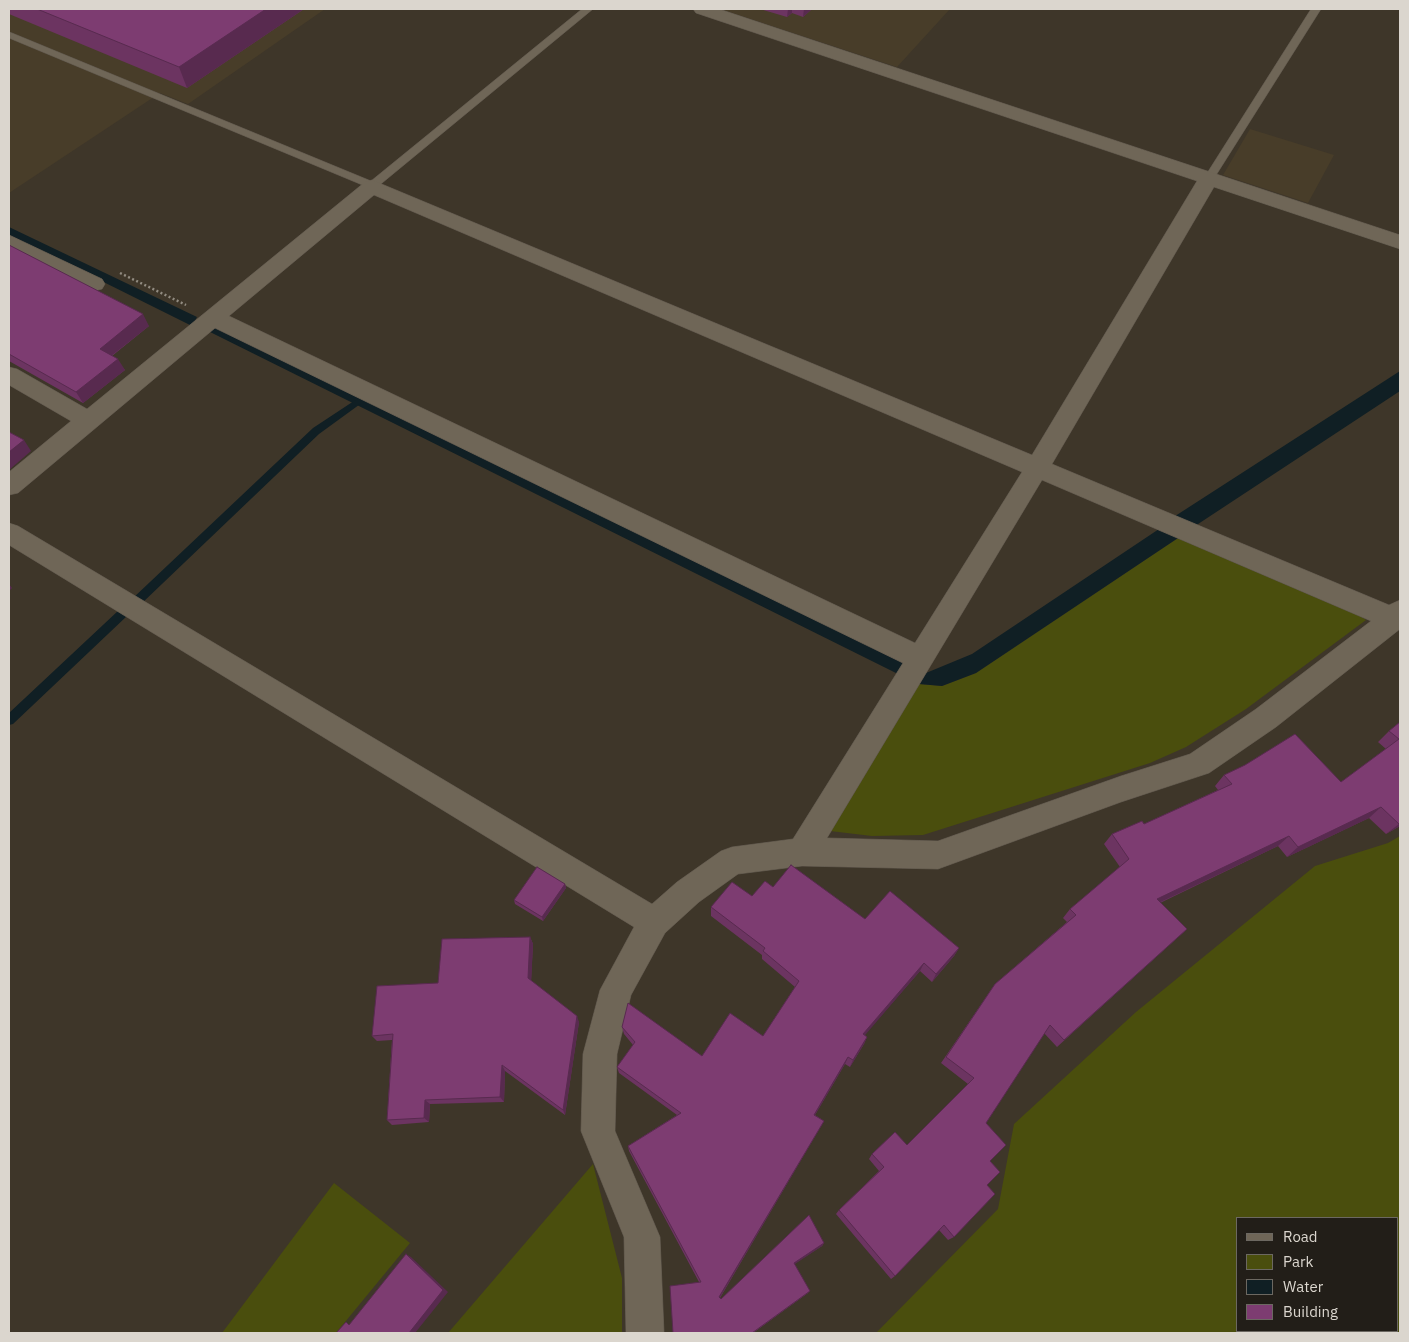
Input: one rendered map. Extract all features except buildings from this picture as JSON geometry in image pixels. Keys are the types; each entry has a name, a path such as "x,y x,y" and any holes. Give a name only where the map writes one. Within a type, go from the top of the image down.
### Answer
{"street":[{"path":"702,9 1400,242"},
{"path":"802,852 1036,468 1209,178"},
{"path":"9,486 372,186 1036,468 1396,615 1266,718 1199,764 1121,789 938,855 802,852 732,862 688,892 654,922 616,990 600,1054 598,1131 642,1237 645,1333"},
{"path":"9,242 94,284"},
{"path":"212,317 920,658"},
{"path":"9,375 79,415"},
{"path":"9,533 654,922"}],"lane":[{"path":"9,35 372,186 588,9"},
{"path":"1209,178 1316,9"}],"shaded area":[{"path":"9,9 325,9 188,104 160,93 9,193"},
{"path":"720,9 950,9 897,67"},
{"path":"1250,129 1334,155 1308,203 1223,175"}],"green space":[{"path":"1181,536 1337,600 1366,620 1246,709 1186,747 1150,763 923,835 872,836 830,831 919,684 942,686 976,673"},
{"path":"1400,836 1400,1333 876,1333 998,1209 1014,1124 1136,1012 1315,866 1388,843"},
{"path":"593,1164 622,1278 622,1333 448,1333"},
{"path":"334,1183 410,1243 336,1333 222,1333"}],"water":[{"path":"9,227 197,317 192,326 9,235"},
{"path":"221,326 909,663 900,675 206,330"},
{"path":"1400,371 1400,391 1192,528 1169,520"},
{"path":"1162,527 1181,536 976,673 942,686 919,684 926,673 972,654"}],"waterway":[{"path":"136,602 316,431 360,400"},
{"path":"9,720 123,613"}]}
